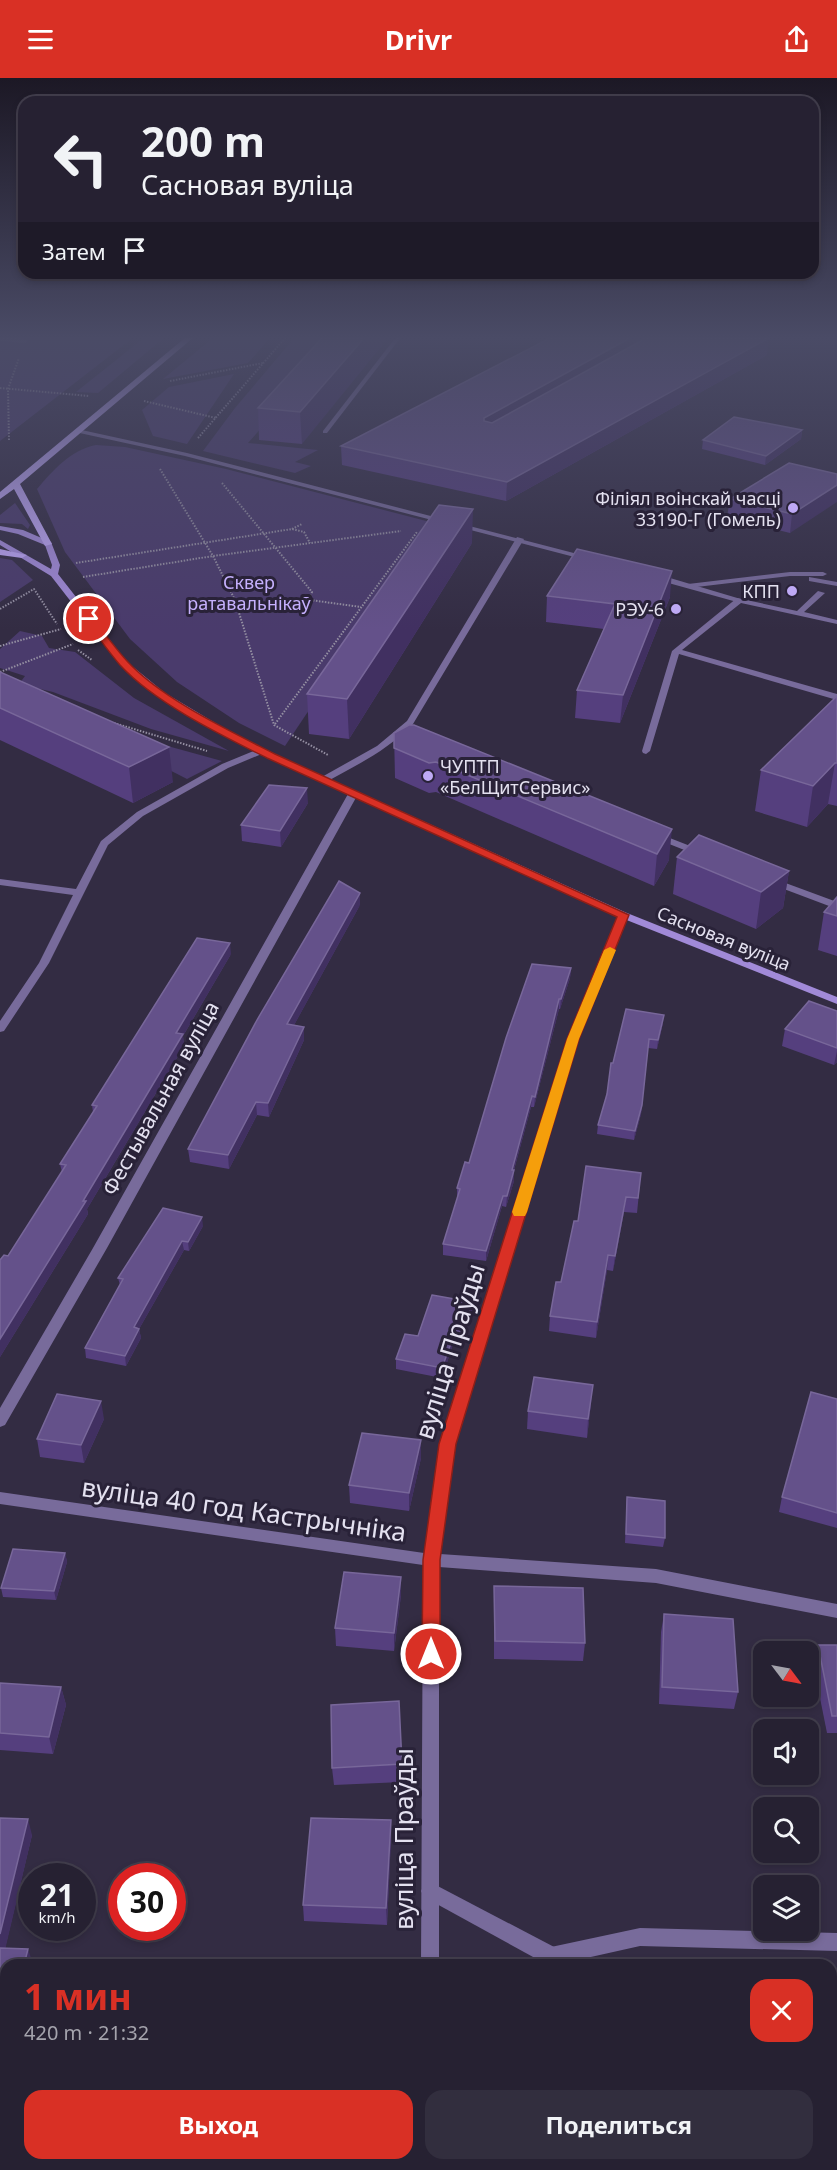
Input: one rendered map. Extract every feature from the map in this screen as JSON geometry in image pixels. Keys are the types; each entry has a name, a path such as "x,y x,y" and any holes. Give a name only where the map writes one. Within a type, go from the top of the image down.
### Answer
{"main road":[{"path":"0,496 73,435"},
{"path":"15,483 48,544"},
{"path":"0,528 20,532 48,544"},
{"name":"Сасновая вуліца","path":"0,542 54,574 124,664 162,694 261,751 623,915 837,1001"},
{"name":"Сасновая вуліца","path":"48,544 56,565 54,574"},
{"path":"0,552 22,555"}],"street":[{"path":"94,435 184,454 598,561"},
{"path":"323,780 382,747 410,722 520,539"},
{"path":"643,573 740,600 837,622"},
{"path":"688,586 790,574 823,574"},
{"path":"724,582 750,584 807,578 837,584"},
{"path":"799,614 821,593"},
{"path":"646,751 676,651 740,600"},
{"path":"676,651 837,697"},
{"path":"399,734 411,739"},
{"path":"0,1029 44,963 104,843 148,809 261,751"},
{"name":"Фестывальная вуліца","path":"0,1421 100,1248 353,794"},
{"path":"645,831 711,858"},
{"path":"767,880 837,906"},
{"path":"0,882 80,893"},
{"name":"вуліца Праўды","path":"430,1959 431,1560 447,1444 573,1039 623,915"},
{"name":"вуліца 40 год Кастрычніка","path":"0,1498 431,1560 656,1576 837,1611"},
{"path":"430,1891 545,1959"},
{"path":"551,1959 640,1937 837,1942"}],"path":[{"path":"9,435 9,440"},
{"path":"197,441 202,435"},
{"path":"158,467 213,556 235,600 274,724 334,758 339,771"},
{"path":"218,479 312,592 310,600"},
{"path":"76,564 264,534 292,529 302,524"},
{"path":"292,529 304,532 310,543"},
{"path":"82,577 213,556 419,529 274,724"},
{"path":"0,609 34,589 57,624"},
{"path":"235,600 253,610 292,609 310,600 361,607"},
{"path":"0,646 62,629"},
{"path":"0,672 73,644"},
{"path":"111,722 206,751 243,759"}],"green space":[{"path":"0,435 8,435 0,441"},
{"path":"152,435 193,435 187,444"},
{"path":"215,435 255,435 248,443 318,450 295,462 311,466 295,473 203,451"},
{"name":"Сквер ратавальнікаў","path":"96,445 125,447 226,469 434,523 285,746 239,723 177,682 130,639 65,552 37,489 56,468 71,456"},
{"path":"15,503 30,525 28,529 22,524 0,523 0,515"},
{"path":"0,558 12,560 33,580 0,602"},
{"path":"20,631 42,636 49,648 75,652 134,698 229,751 151,729 53,692 19,684 25,676 0,668 0,649"},
{"path":"103,736 135,737 222,761 187,779"}],"building":[{"path":"363,435 593,435 507,482 341,446"},
{"path":"710,435 796,435 766,456 703,440"},
{"path":"789,463 837,474 837,485 792,514 730,499"},
{"path":"439,505 473,509 347,699 307,694"},
{"path":"577,549 672,571 623,695 577,690 615,604 547,596"},
{"path":"0,672 169,747 129,767 0,708"},
{"path":"837,696 837,763 813,786 761,770"},
{"path":"409,725 414,725 672,829 657,854 436,762 429,763 394,748 394,733"},
{"path":"269,785 307,788 280,831 241,825"},
{"path":"699,835 789,871 761,892 677,857"},
{"path":"339,881 360,893 287,1024 304,1027 268,1103 256,1102 228,1155 188,1149 257,1020"},
{"path":"837,897 837,916 824,912"},
{"path":"197,938 230,943 176,1033 183,1034 83,1201 86,1201 0,1339 0,1260 4,1255 8,1256 66,1165 60,1164 97,1106 92,1105"},
{"path":"532,964 571,968 561,999 559,999 535,1097 532,1096 507,1196 503,1196 486,1251 443,1244 460,1189 457,1188 465,1162 469,1163 506,1038"},
{"path":"809,1001 837,1011 837,1048 785,1029"},
{"path":"626,1009 664,1015 658,1040 649,1039 642,1105 635,1131 598,1125 607,1094 611,1063 613,1063"},
{"path":"586,1166 641,1173 638,1198 626,1197 615,1256 608,1255 597,1322 550,1316 556,1282 561,1282 574,1221 578,1221"},
{"path":"163,1208 202,1217 188,1242 182,1241 134,1327 139,1329 125,1356 85,1348 123,1279 118,1278"},
{"path":"432,1295 472,1302 462,1334 455,1332 442,1368 396,1359 405,1334 418,1336"},
{"path":"534,1377 593,1385 588,1419 528,1411"},
{"path":"811,1392 837,1399 837,1513 782,1497"},
{"path":"57,1394 101,1401 81,1445 37,1439"},
{"path":"362,1433 421,1440 409,1493 349,1485"},
{"path":"627,1497 665,1501 665,1538 626,1534"},
{"path":"13,1549 65,1553 54,1591 1,1588"},
{"path":"344,1572 401,1577 394,1633 335,1628"},
{"path":"494,1586 583,1588 585,1643 495,1641"},
{"path":"664,1614 733,1619 738,1692 662,1687"},
{"path":"819,1645 837,1645 837,1716 832,1716"},
{"path":"0,1683 61,1687 49,1737 0,1733"},
{"path":"399,1701 402,1764 332,1768 331,1705"},
{"path":"0,1818 28,1819 0,1934"},
{"path":"311,1818 391,1820 386,1908 303,1905"},
{"path":"0,1948 28,1949 26,1959 0,1959"}],"slow traffic":[{"path":"520,1212 573,1039 610,950"}],"place":[{"name":"Філіял воінскай часці 33190-Г (Гомель)","path":"793,508"},
{"name":"КПП","path":"792,591"},
{"name":"РЭУ-6","path":"676,609"},
{"name":"ЧУПТП «БелЩитСервис»","path":"428,776"}],"route":[{"path":"89,619 124,664 162,694 229,735 623,915 573,1039 447,1444 431,1560 431,1654"}]}
